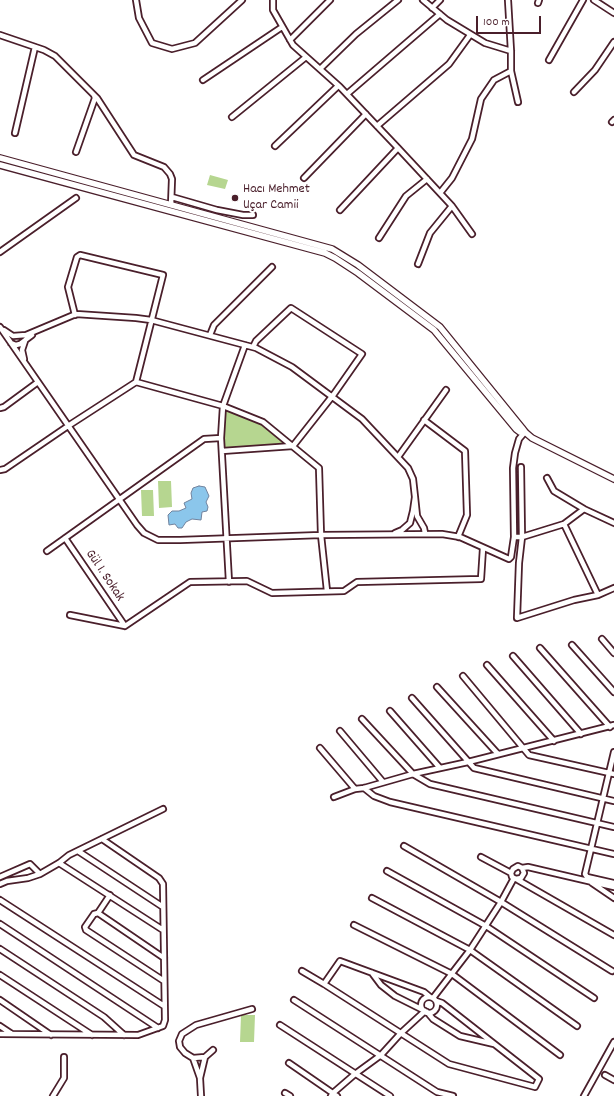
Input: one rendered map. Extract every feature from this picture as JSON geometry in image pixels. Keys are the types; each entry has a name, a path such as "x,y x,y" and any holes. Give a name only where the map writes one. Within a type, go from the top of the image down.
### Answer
{"main road":[{"path":"0,158 171,205 311,246"},
{"path":"0,164 311,246 332,249 343,255 389,288 440,327 525,432 532,438 614,480"}],"street":[{"path":"136,0 139,18 152,43 172,49 195,43 242,0"},
{"path":"273,0 273,10 293,45 347,94 440,192 472,234"},
{"path":"290,40 330,0"},
{"path":"320,70 356,34 398,0"},
{"path":"422,0 470,35 485,43 511,51"},
{"path":"432,8 440,0"},
{"path":"508,0 511,72 518,102"},
{"path":"549,60 583,0"},
{"path":"594,0 614,13"},
{"path":"347,94 440,14"},
{"path":"203,80 282,27"},
{"path":"0,35 35,47 55,56 94,95 134,155 164,167 170,174 172,179 171,205"},
{"path":"377,126 449,64 470,35"},
{"path":"574,92 595,70 614,42"},
{"path":"15,133 35,47"},
{"path":"232,117 306,57"},
{"path":"440,192 452,178 472,139 481,99 494,80 511,72"},
{"path":"275,146 338,86"},
{"path":"76,152 95,98 94,95"},
{"path":"304,178 366,114"},
{"path":"340,210 398,148"},
{"path":"380,238 406,196 427,179"},
{"path":"0,252 76,198"},
{"path":"172,198 217,210 243,215 253,215"},
{"path":"418,264 430,233 452,206"},
{"path":"0,470 6,469 68,426 136,382 163,275 80,255 77,257 68,287 74,315"},
{"path":"210,335 214,325 272,267"},
{"path":"222,452 293,446 332,396 362,354 291,308 256,341 253,347"},
{"path":"0,328 10,335 17,337 26,336 37,332 74,315 151,320 253,347 278,359 292,367 362,419 408,468 414,479 417,516 424,528 425,533"},
{"path":"0,328 141,529 152,538 166,541 321,535 425,533 458,537 509,559 511,557 514,538 513,468 519,439 525,432"},
{"path":"11,343 18,345 37,332"},
{"path":"25,363 22,350 27,339"},
{"path":"229,582 221,438 222,406 245,345"},
{"path":"0,408 4,407 38,382"},
{"path":"136,382 222,406 263,422 319,468 321,535 327,591"},
{"path":"398,457 446,390"},
{"path":"424,420 465,452 467,515 458,537"},
{"path":"47,551 204,439 221,438"},
{"path":"521,467 522,537 519,563 517,618 574,600 598,595 614,588"},
{"path":"547,478 554,491 584,509 614,523"},
{"path":"415,497 410,528 418,533"},
{"path":"514,538 564,524 584,509"},
{"path":"393,533 402,530 411,520"},
{"path":"564,524 598,595"},
{"name":"Gül 1. Sokak","path":"65,538 125,626"},
{"path":"70,615 125,626 190,582 247,581 272,593 344,590 357,582 481,579 483,548"},
{"path":"602,639 614,652"},
{"path":"572,645 614,692"},
{"path":"334,797 355,789 364,788 413,774 468,762 612,726 540,648"},
{"path":"513,656 581,734"},
{"path":"487,665 554,741"},
{"path":"463,676 529,755 612,774"},
{"path":"437,686 498,754"},
{"path":"412,698 474,768 614,800"},
{"path":"390,711 440,768"},
{"path":"362,719 413,774 430,784 614,827"},
{"path":"340,731 383,782"},
{"path":"320,748 355,789"},
{"path":"614,752 612,774 603,798 585,874 587,877 614,883"},
{"path":"364,788 374,796 390,802 614,854"},
{"path":"0,884 7,880 28,878 40,874 59,863 69,855 163,808"},
{"path":"0,1034 138,1035 163,1026 165,1020 163,930 164,884 159,878 102,839"},
{"path":"404,846 501,902 612,971"},
{"path":"78,851 163,907"},
{"path":"481,857 511,873 516,879 614,935"},
{"path":"59,863 163,930"},
{"path":"0,877 30,864 40,874"},
{"path":"511,873 512,869 516,866 522,868 528,866 614,887"},
{"path":"496,1045 460,1036 433,1019 421,1005 422,1000 433,999 470,950 516,879 521,878 524,875 522,868"},
{"path":"387,871 486,926 594,998"},
{"path":"589,881 614,898"},
{"path":"110,895 98,914 94,914 85,926 86,930 164,981"},
{"path":"372,898 470,950 577,1026"},
{"path":"0,900 164,1006"},
{"path":"98,914 164,958"},
{"path":"0,924 158,1028"},
{"path":"354,925 452,974 560,1055"},
{"path":"0,949 104,1017 124,1035"},
{"path":"302,971 449,1064 535,1087 539,1079 442,1003 433,999 424,992 340,961 324,984"},
{"path":"372,973 381,985 395,996 425,1011 434,1010 437,1006 433,999"},
{"path":"0,975 92,1035"},
{"path":"0,1000 51,1035"},
{"path":"294,1000 437,1092 453,1096"},
{"path":"201,1096 200,1078 193,1058 180,1047 179,1041 182,1034 196,1025 252,1009"},
{"path":"289,1063 334,1095 354,1074 381,1055 401,1033 425,1011"},
{"path":"280,1025 390,1096"},
{"path":"0,1026 12,1034"},
{"path":"584,1096 614,1042"},
{"path":"200,1078 205,1057 213,1050"},
{"path":"53,1096 64,1078 64,1057"},
{"path":"193,1058 205,1057"},
{"path":"605,1075 614,1080"},
{"path":"285,1093 290,1096"}],"green space":[{"path":"210,175 228,180 225,189 207,185"},
{"path":"223,406 263,422 293,446 222,451"},
{"path":"158,481 171,481 172,507 159,508"},
{"path":"141,490 153,490 154,516 142,516"},
{"path":"241,1015 255,1015 254,1042 240,1042"}],"water":[{"path":"199,486 205,487 209,496 206,502 208,507 207,511 202,512 201,520 192,519 186,522 182,528 178,528 175,524 169,525 168,515 172,511 179,511 186,508 184,503 192,499 191,493 193,488"}],"place":[{"name":"Hacı Mehmet Uçar Camii","path":"235,198"}]}
